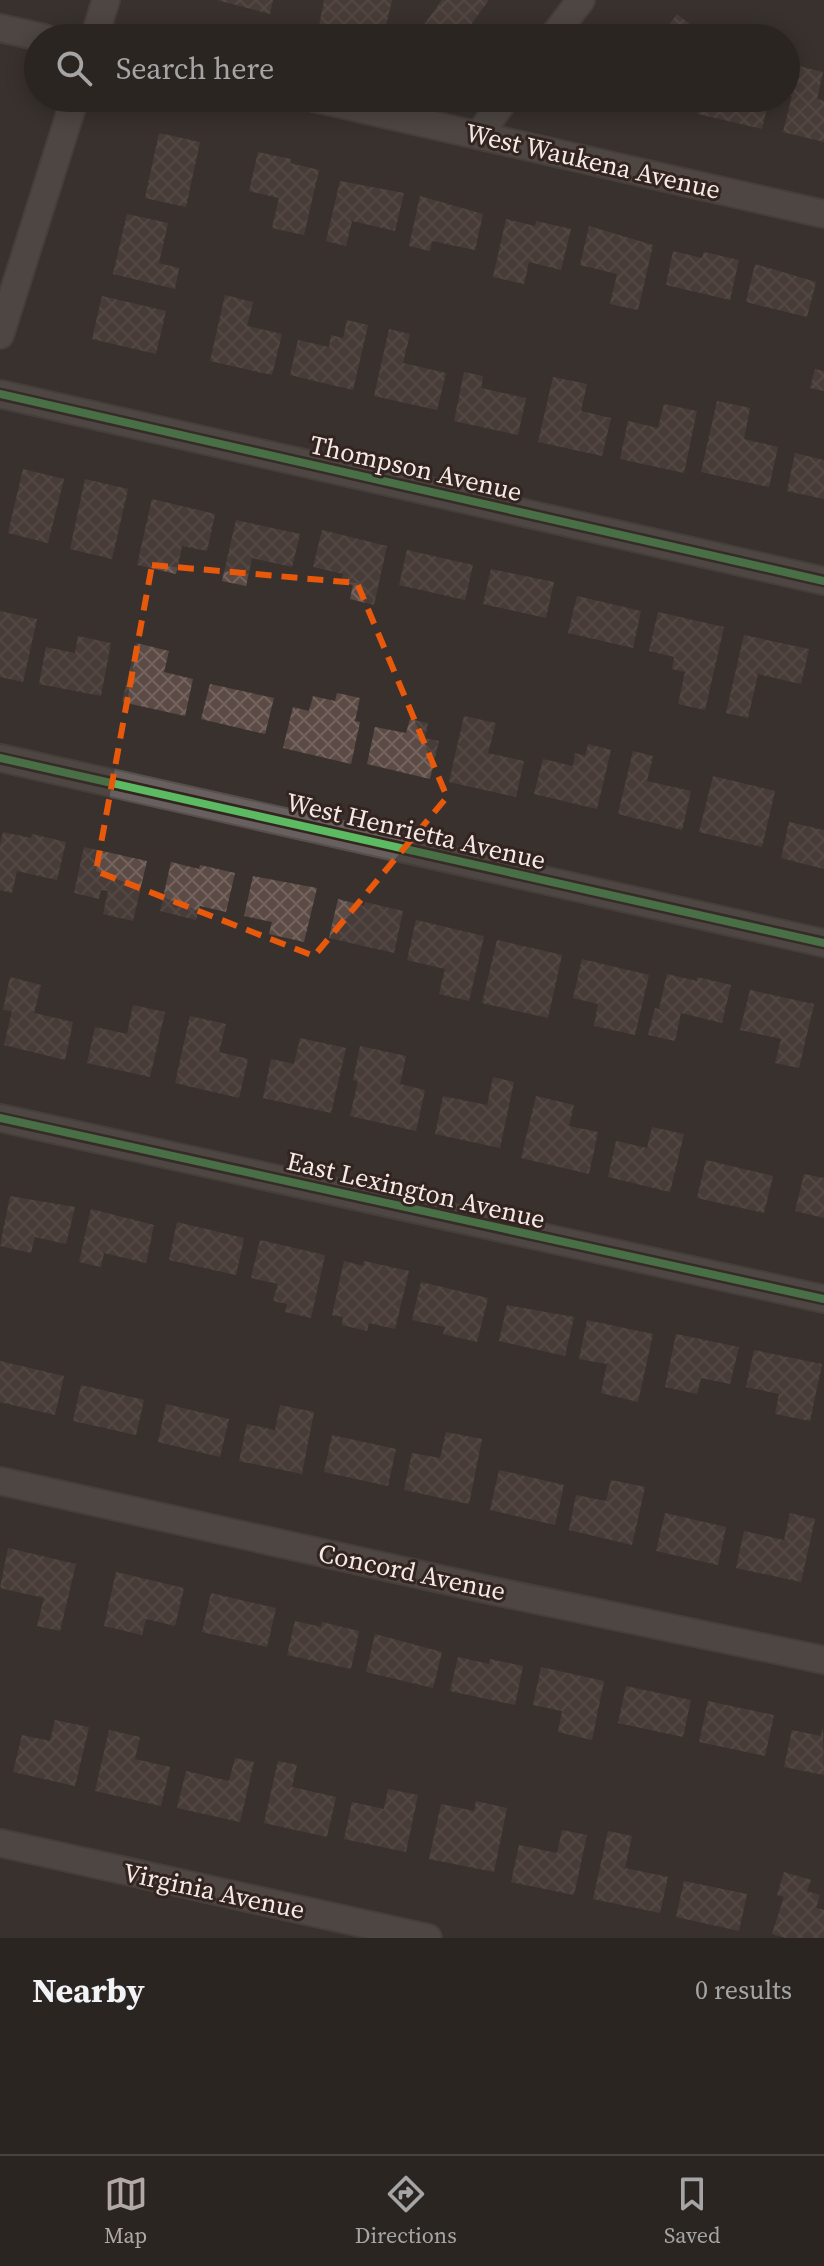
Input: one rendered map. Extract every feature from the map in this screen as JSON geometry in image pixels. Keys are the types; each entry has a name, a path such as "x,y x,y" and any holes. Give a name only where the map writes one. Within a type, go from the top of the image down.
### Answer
{"street":[{"path":"98,24 106,0"},
{"path":"563,24 581,0"},
{"path":"0,28 24,33"},
{"path":"0,335 71,112"},
{"name":"West Waukena Avenue","path":"378,112 824,214"},
{"path":"479,134 496,112"},
{"name":"Thompson Avenue","path":"0,394 824,581"},
{"name":"West Henrietta Avenue","path":"0,758 824,943"},
{"name":"East Lexington Avenue","path":"0,1118 824,1299"},
{"name":"Concord Avenue","path":"0,1481 494,1591 824,1660"},
{"name":"Virginia Avenue","path":"0,1843 428,1938"}],"highlighted area":[{"path":"152,565 357,583 447,797 314,956 96,871"}],"building":[{"path":"217,0 273,0 270,14"},
{"path":"324,0 392,0 386,24 319,24"},
{"path":"442,0 489,0 471,24 425,24"},
{"path":"677,14 690,24 670,24"},
{"path":"800,66 823,72 817,99 824,101 824,142 783,132 788,112 800,112"},
{"path":"698,112 766,112 762,129"},
{"path":"159,133 200,142 186,207 145,198"},
{"path":"258,152 291,159 290,163 319,170 304,235 272,228 279,198 249,191"},
{"path":"340,181 404,193 395,231 352,221 346,246 326,241"},
{"path":"420,196 483,214 475,250 432,241 430,251 409,246"},
{"path":"127,214 168,223 159,263 179,268 175,289 113,274"},
{"path":"506,219 535,226 536,221 571,229 561,270 529,262 524,284 493,277"},
{"path":"589,226 653,245 638,310 610,304 617,274 580,265"},
{"path":"673,251 702,258 704,252 739,260 730,300 666,285"},
{"path":"755,264 816,282 807,317 746,302"},
{"path":"225,295 253,302 247,326 282,334 272,375 210,361"},
{"path":"102,296 166,311 156,354 92,339"},
{"path":"347,320 368,325 353,390 290,375 298,340 329,347 331,335 343,338"},
{"path":"389,329 410,334 403,363 446,373 437,410 374,396"},
{"path":"815,369 824,371 824,391 810,388"},
{"path":"464,372 483,376 481,388 526,398 518,435 454,421"},
{"path":"553,377 587,384 581,411 611,418 602,456 538,442"},
{"path":"717,401 750,408 744,439 778,447 769,487 701,472"},
{"path":"664,404 697,411 684,473 620,459 628,421 658,428"},
{"path":"795,453 824,460 824,499 787,491"},
{"path":"23,469 64,479 48,543 8,533"},
{"path":"85,479 128,489 112,559 70,549"},
{"path":"152,499 215,514 207,551 182,546 176,574 137,565"},
{"path":"236,520 300,534 292,567 252,558 246,586 222,581"},
{"path":"322,530 387,546 374,605 350,599 353,585 341,582 343,574 313,567"},
{"path":"407,550 473,565 465,600 399,585"},
{"path":"491,569 554,582 546,618 483,604"},
{"path":"577,596 641,611 633,648 568,633"},
{"path":"0,611 37,619 23,682 0,677"},
{"path":"658,612 724,627 705,710 678,704 685,672 672,669 674,657 649,651"},
{"path":"744,635 809,649 801,684 758,674 748,718 726,713"},
{"path":"78,636 111,643 101,696 39,684 46,647 75,653"},
{"path":"136,643 169,651 164,672 193,679 185,716 122,702"},
{"path":"210,684 274,698 265,734 201,719"},
{"path":"337,693 360,698 355,721 360,722 351,764 283,748 293,707 309,711 313,696 335,701"},
{"path":"464,716 496,723 488,753 524,761 516,797 449,782"},
{"path":"410,719 428,723 425,738 439,741 430,779 367,764 375,727 406,733"},
{"path":"588,744 611,750 597,809 534,794 543,759 573,766 575,753 585,756"},
{"path":"633,751 653,756 647,781 691,791 682,830 618,814"},
{"path":"713,776 775,791 762,847 699,832"},
{"path":"789,822 824,830 824,869 781,858"},
{"path":"3,832 31,838 32,834 66,842 57,880 17,871 12,893 0,890"},
{"path":"84,847 147,861 133,921 103,914 108,891 101,890 99,899 74,893"},
{"path":"171,862 235,873 226,912 200,906 196,920 160,911"},
{"path":"253,876 317,888 304,942 269,934 272,922 244,916"},
{"path":"338,899 403,911 394,953 329,938"},
{"path":"416,920 484,936 469,1001 439,994 445,969 407,960"},
{"path":"497,940 562,955 548,1018 482,1003"},
{"path":"582,959 649,975 635,1035 594,1026 598,1004 573,998"},
{"path":"667,974 731,985 722,1023 681,1013 675,1041 648,1035 655,1008 659,1009"},
{"path":"10,977 41,985 34,1013 73,1022 65,1060 4,1045 12,1011 3,1010"},
{"path":"750,990 814,1004 799,1068 775,1063 781,1039 740,1030"},
{"path":"133,1005 165,1012 150,1077 87,1063 95,1027 127,1034"},
{"path":"190,1016 226,1024 219,1052 248,1059 239,1098 175,1083"},
{"path":"300,1038 346,1048 331,1113 263,1098 271,1059 294,1064"},
{"path":"360,1046 406,1056 400,1084 425,1090 416,1131 350,1116 358,1081 353,1080"},
{"path":"493,1077 514,1082 500,1148 435,1134 443,1096 487,1105"},
{"path":"536,1096 574,1105 569,1126 598,1132 589,1174 521,1158"},
{"path":"652,1127 684,1134 670,1192 608,1177 616,1141 647,1148"},
{"path":"706,1160 773,1176 764,1213 697,1198"},
{"path":"804,1174 824,1178 824,1218 795,1211"},
{"path":"10,1196 75,1207 66,1244 35,1237 31,1253 0,1246"},
{"path":"91,1209 154,1225 146,1263 104,1253 101,1267 79,1262"},
{"path":"177,1222 244,1238 236,1275 169,1260"},
{"path":"260,1240 325,1255 311,1318 285,1312 287,1304 273,1301 278,1284 251,1278"},
{"path":"344,1261 363,1266 364,1261 409,1271 395,1329 369,1323 367,1331 342,1325 343,1317 332,1315"},
{"path":"421,1282 488,1298 477,1342 443,1334 445,1327 412,1320"},
{"path":"507,1305 574,1317 565,1356 499,1341"},
{"path":"587,1320 653,1334 638,1402 601,1393 607,1364 579,1359"},
{"path":"676,1334 739,1347 730,1384 701,1378 697,1394 665,1387"},
{"path":"754,1350 822,1364 810,1421 775,1414 779,1394 746,1387"},
{"path":"0,1361 64,1376 55,1415 0,1402"},
{"path":"81,1385 144,1400 136,1435 73,1421"},
{"path":"166,1404 229,1419 220,1457 158,1442"},
{"path":"280,1405 314,1412 302,1474 239,1461 247,1424 275,1430"},
{"path":"446,1432 482,1439 469,1504 404,1490 412,1453 440,1458"},
{"path":"332,1435 396,1449 388,1486 324,1472"},
{"path":"499,1470 564,1485 555,1525 490,1510"},
{"path":"611,1480 645,1487 632,1545 569,1530 576,1495 606,1501"},
{"path":"665,1513 726,1527 718,1565 656,1551"},
{"path":"790,1513 815,1519 801,1582 736,1568 744,1531 784,1540"},
{"path":"8,1548 76,1564 60,1631 37,1626 44,1598 0,1588"},
{"path":"116,1572 184,1588 175,1626 146,1619 142,1635 104,1626"},
{"path":"211,1593 276,1608 267,1647 202,1632"},
{"path":"295,1621 321,1627 322,1622 359,1631 351,1669 287,1655"},
{"path":"375,1634 442,1652 433,1688 366,1672"},
{"path":"458,1657 489,1664 490,1659 523,1666 515,1705 450,1691"},
{"path":"541,1667 604,1681 592,1740 558,1732 562,1711 533,1705"},
{"path":"626,1686 691,1700 683,1737 618,1723"},
{"path":"708,1701 774,1715 765,1756 699,1742"},
{"path":"55,1720 89,1727 75,1786 13,1772 22,1735 50,1741"},
{"path":"823,1727 824,1775 784,1767 792,1730 821,1736"},
{"path":"109,1730 140,1737 135,1759 170,1767 161,1806 95,1791"},
{"path":"235,1758 254,1762 240,1822 177,1808 186,1771 229,1781"},
{"path":"278,1761 297,1765 292,1787 336,1797 327,1837 264,1823"},
{"path":"388,1789 418,1795 406,1852 344,1839 352,1802 384,1809"},
{"path":"476,1801 507,1808 494,1872 429,1859 441,1804 474,1811"},
{"path":"562,1830 587,1835 574,1895 511,1882 519,1845 557,1853"},
{"path":"608,1831 632,1836 625,1868 668,1877 660,1913 593,1899"},
{"path":"784,1872 811,1880 807,1891 820,1895 816,1908 824,1910 824,1938 786,1938 772,1934 784,1897 777,1895"},
{"path":"684,1881 747,1894 739,1931 676,1917"}],"cycle path":[{"path":"0,394 824,581"},
{"path":"0,758 824,943"},
{"path":"0,1118 824,1299"}]}
